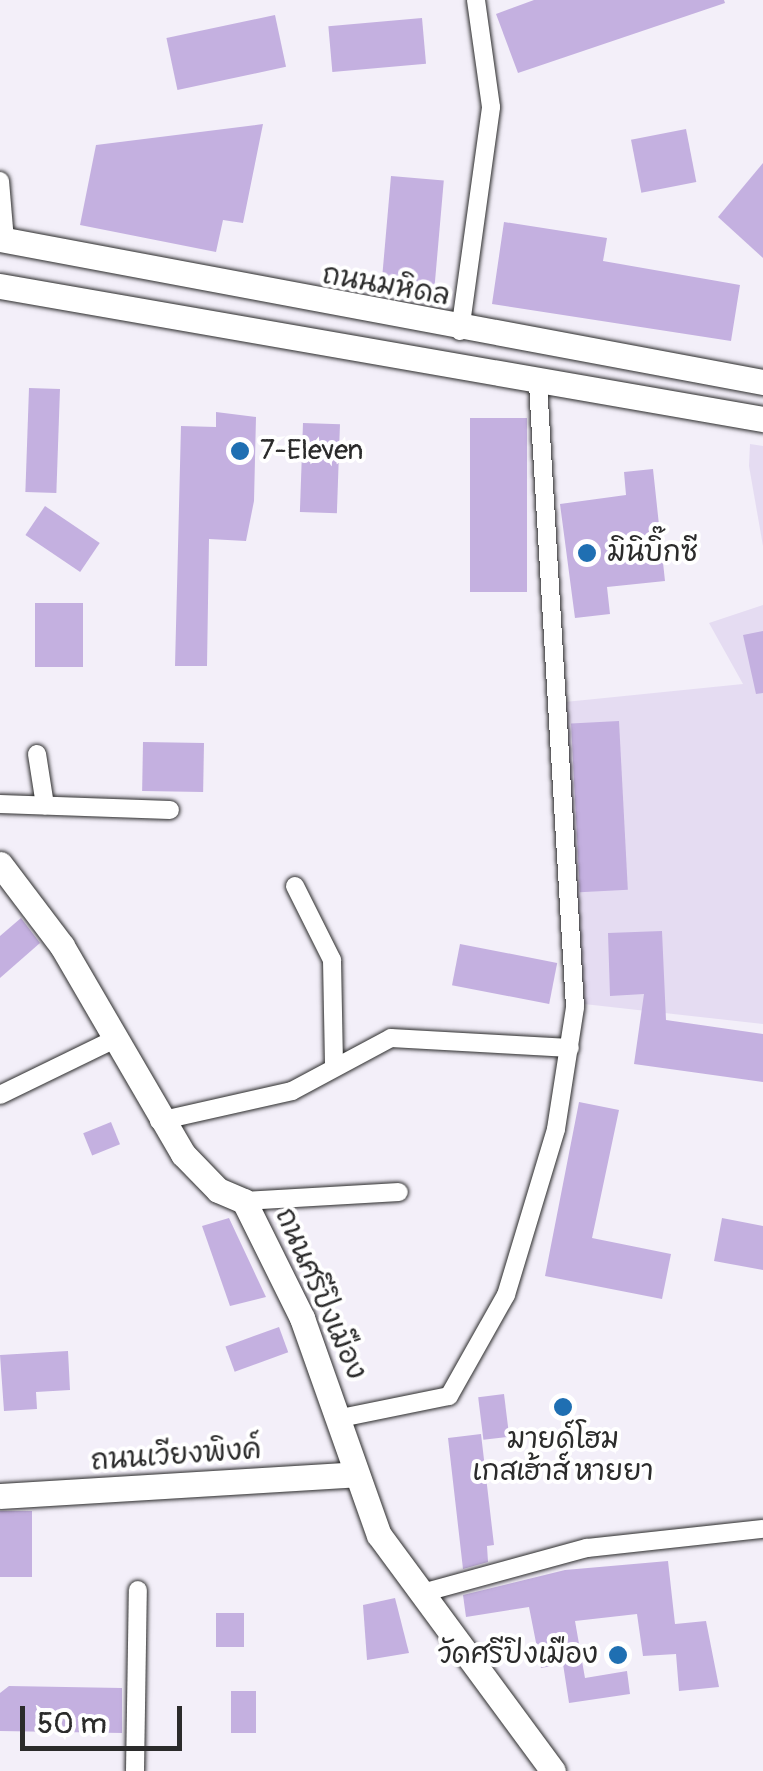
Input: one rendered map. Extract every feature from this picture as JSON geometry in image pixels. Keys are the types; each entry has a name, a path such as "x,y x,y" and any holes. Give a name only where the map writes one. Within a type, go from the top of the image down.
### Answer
{"main road":[{"name":"ถนนมหิดล","path":"2,239 460,330 763,382"},
{"path":"0,286 538,385 763,419"},
{"name":"ถนนศรีปิงเมือง","path":"0,864 38,908 159,1120 218,1190 244,1201 341,1418 356,1474 379,1535 553,1771"},
{"name":"ถนนเวียงพิงค์","path":"0,1496 356,1474"}],"street":[{"path":"460,330 490,107 476,0"},
{"path":"0,182 2,239"},
{"path":"341,1418 449,1396 528,1235 570,1048 538,385"},
{"path":"37,754 44,805"},
{"path":"0,804 170,810"},
{"path":"296,886 332,960 334,1063"},
{"path":"159,1120 292,1091 334,1063 390,1038 570,1048"},
{"path":"0,1095 113,1040"},
{"path":"244,1201 400,1192"},
{"path":"422,1593 586,1548 763,1529"},
{"path":"135,1771 138,1590"}],"shaded area":[{"path":"750,444 763,446 763,546 749,466"},
{"path":"763,605 763,1024 584,1004 565,702 743,684 709,623"}],"building":[{"path":"534,0 725,3 518,73 496,14"},
{"path":"275,15 286,67 177,90 166,38"},
{"path":"422,18 426,64 332,72 328,26"},
{"path":"263,124 243,223 223,220 216,252 80,225 96,145"},
{"path":"686,129 696,182 641,193 631,140"},
{"path":"763,163 763,258 718,217"},
{"path":"391,176 444,181 434,294 381,290"},
{"path":"504,222 607,238 603,261 740,285 731,341 492,304"},
{"path":"29,388 60,389 56,493 25,492"},
{"path":"216,412 256,417 254,501 246,541 209,539 207,666 175,666 181,426 216,427"},
{"path":"470,418 527,418 527,592 470,592"},
{"path":"303,423 340,424 337,513 300,512"},
{"path":"653,469 665,581 607,587 610,614 575,618 560,504 626,495 624,472"},
{"path":"45,506 100,543 80,572 25,535"},
{"path":"35,603 83,603 83,667 35,667"},
{"path":"763,631 763,693 756,694 743,635"},
{"path":"619,721 628,890 580,892 571,724"},
{"path":"143,742 204,743 203,792 142,791"},
{"path":"21,918 40,943 0,978 0,936"},
{"path":"662,931 666,1020 763,1034 763,1082 634,1064 644,994 610,996 608,933"},
{"path":"460,944 557,963 549,1004 452,985"},
{"path":"579,1102 619,1110 592,1238 671,1254 662,1299 545,1276"},
{"path":"111,1122 120,1144 92,1155 83,1133"},
{"path":"229,1218 266,1297 230,1306 202,1226"},
{"path":"722,1218 763,1226 763,1270 714,1261"},
{"path":"279,1327 288,1352 235,1372 225,1346"},
{"path":"68,1351 70,1390 36,1392 37,1409 4,1411 0,1355"},
{"path":"504,1394 509,1437 483,1440 478,1397"},
{"path":"481,1434 494,1545 487,1546 488,1562 463,1569 448,1438"},
{"path":"0,1511 32,1511 32,1577 0,1577"},
{"path":"668,1561 675,1624 706,1621 719,1687 679,1691 676,1654 643,1656 637,1614 575,1621 585,1678 627,1671 630,1694 569,1703 563,1664 541,1668 529,1607 466,1617 463,1595 565,1570"},
{"path":"395,1598 409,1653 367,1660 363,1605"},
{"path":"216,1613 244,1613 244,1647 216,1647"},
{"path":"9,1686 122,1688 122,1733 0,1731 0,1693"},
{"path":"231,1691 256,1691 256,1733 231,1733"}],"place":[{"name":"7-Eleven","path":"240,451"},
{"name":"มินิบิ๊กซี","path":"587,553"},
{"name":"มายด์โฮม เกสเฮ้าส์ หายยา","path":"563,1407"},
{"name":"วัดศรีปิงเมือง","path":"618,1655"}]}
